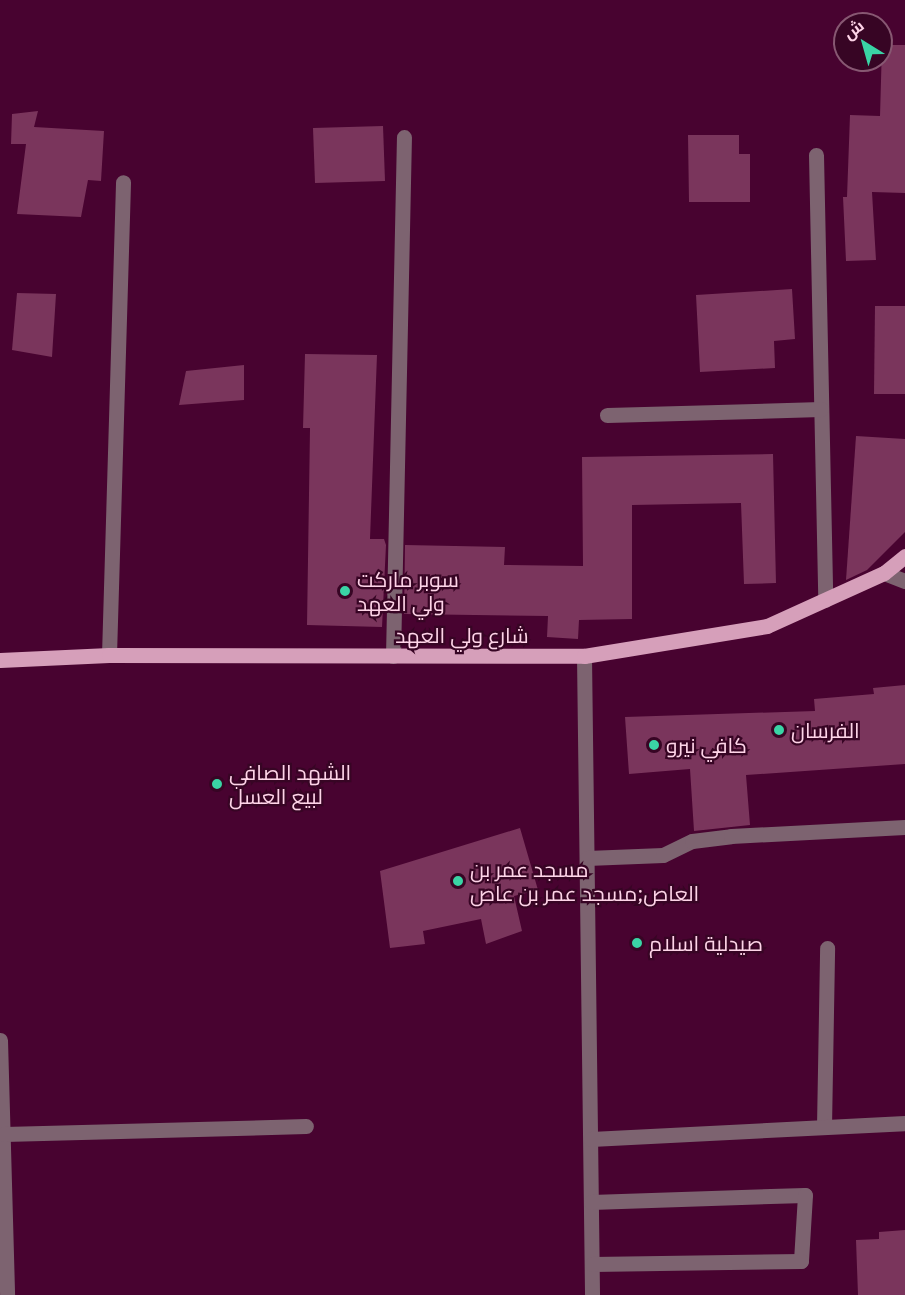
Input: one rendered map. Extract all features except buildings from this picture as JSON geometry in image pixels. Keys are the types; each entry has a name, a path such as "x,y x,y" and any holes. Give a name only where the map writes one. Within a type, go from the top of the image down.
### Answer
{"main road":[{"name":"شارع ولي العهد","path":"0,660 109,655 585,656 767,626 884,573 905,556"}],"street":[{"path":"393,656 404,137"},
{"path":"816,155 825,600"},
{"path":"109,655 123,182"},
{"path":"607,415 821,409"},
{"path":"884,573 905,581"},
{"path":"585,656 592,1295"},
{"path":"587,858 663,855 693,842 731,836 905,827"},
{"path":"824,1127 827,948"},
{"path":"0,1040 8,1295"},
{"path":"591,1139 905,1123"},
{"path":"4,1134 306,1126"},
{"path":"591,1202 805,1195 801,1261 592,1264"}],"place":[{"name":"سوبر ماركت ولي العهد","path":"345,591"},
{"name":"الفرسان","path":"779,730"},
{"name":"كافي نيرو","path":"654,745"},
{"name":"الشهد الصافي لبيع العسل","path":"217,784"},
{"name":"مسجد عمر بن العاص;مسجد عمر بن عاص","path":"458,881"},
{"name":"صيدلية اسلام","path":"637,943"}]}
